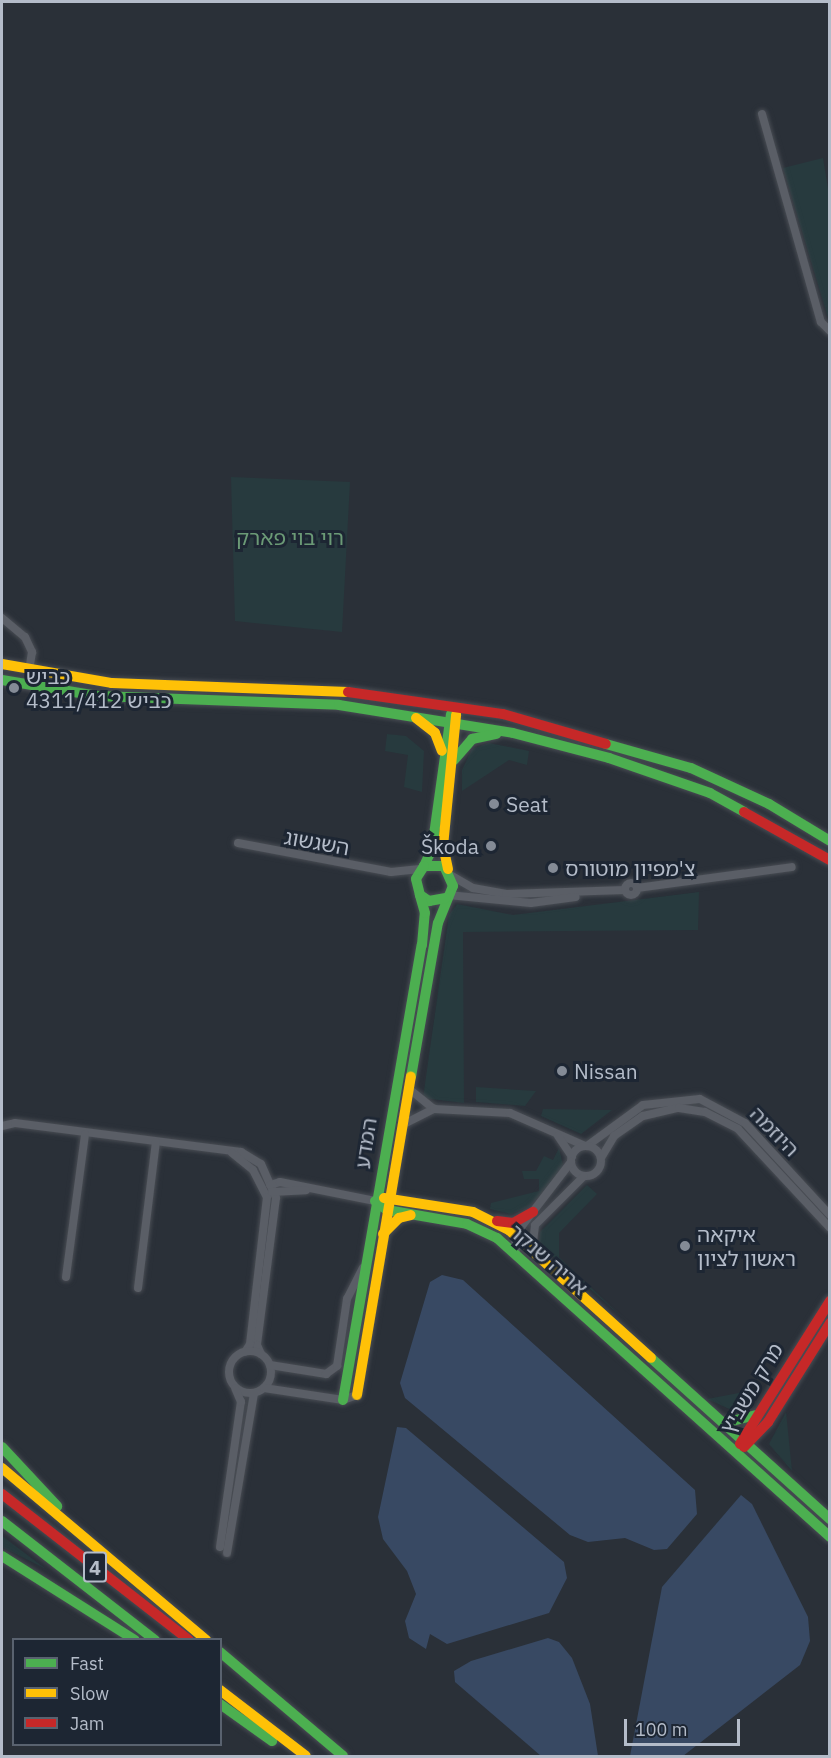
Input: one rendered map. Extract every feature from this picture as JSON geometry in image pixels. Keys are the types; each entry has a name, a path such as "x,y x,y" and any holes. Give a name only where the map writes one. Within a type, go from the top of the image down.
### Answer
{"main road":[{"path":"2,664 112,683 352,691 455,706 552,726 673,762 749,793 830,841"},
{"path":"2,680 98,696 285,701 404,713 513,733 609,758 710,793 830,860"},
{"path":"422,868 450,872 443,846 453,763 455,706"},
{"path":"404,713 431,729 443,755"},
{"path":"447,896 429,901 418,890 422,868 432,849 443,755 453,721"},
{"path":"453,763 473,738 513,733"},
{"path":"816,832 830,834"},
{"name":"המדע","path":"357,1395 400,1127 450,872"},
{"name":"המדע","path":"344,1400 375,1201 422,945 425,913 418,890"},
{"path":"392,1181 415,1201"},
{"name":"אריה שנקר","path":"375,1201 390,1197 415,1201 495,1221 532,1250 830,1519"},
{"name":"אריה שנקר","path":"375,1201 387,1210 484,1230 516,1254 830,1537"},
{"path":"495,1221 513,1223 533,1212"},
{"path":"383,1234 399,1218 416,1215"},
{"name":"מרק משביץ","path":"745,1442 761,1408 830,1301"},
{"name":"מרק משביץ","path":"736,1452 768,1422 830,1323"},
{"path":"724,1423 743,1422 761,1408"},
{"path":"768,1422 761,1445 770,1464"},
{"path":"2,1447 144,1587"},
{"path":"2,1468 204,1638"},
{"name":"4","path":"2,1494 186,1638"},
{"name":"4","path":"2,1521 152,1638"},
{"path":"2,1556 132,1638"},
{"path":"222,1654 342,1756"},
{"path":"222,1666 342,1756"},
{"path":"222,1692 306,1756"},
{"path":"222,1705 292,1756"}],"street":[{"path":"762,114 821,322 830,331"},
{"path":"2,618 25,637 32,652 29,670"},
{"name":"השגשוג","path":"238,843 391,873 422,868"},
{"path":"450,872 494,893 625,890 633,896 637,888 792,867"},
{"name":"השגשוג","path":"391,873 418,890"},
{"path":"447,896 531,903 598,892"},
{"path":"408,1088 434,1109"},
{"name":"היוזמה","path":"572,1160 586,1146 643,1105 700,1099 745,1123 830,1215"},
{"name":"היוזמה","path":"584,1176 596,1172 614,1136 643,1116 679,1108 705,1112 738,1129 830,1228"},
{"path":"400,1127 434,1109 521,1114 586,1146 601,1158"},
{"path":"2,1126 15,1123 228,1151 261,1164 275,1192 257,1345 270,1365 326,1374 337,1366 347,1299 364,1267"},
{"path":"532,1250 535,1225 584,1176 556,1132"},
{"path":"66,1277 85,1134"},
{"path":"138,1288 156,1142"},
{"path":"228,1151 253,1170 264,1190 252,1334 245,1352 228,1370 241,1402 224,1550 254,1393"},
{"path":"516,1254 515,1235 572,1160"},
{"path":"272,1183 375,1201"},
{"path":"264,1190 272,1183"},
{"path":"264,1190 275,1192 306,1190"},
{"path":"245,1352 261,1354"},
{"path":"264,1388 270,1365"},
{"path":"235,1388 254,1393 264,1388 344,1400 357,1395"}],"green space":[{"path":"823,158 830,201 829,321 783,168"},
{"name":"רוי בוי פארק","path":"231,477 350,482 342,632 235,621"},
{"path":"387,734 406,736 424,751 422,792 404,787 408,755 385,751"},
{"path":"489,743 529,751 527,765 509,760 462,791 462,770 472,749"},
{"path":"699,892 698,930 463,932 464,1103 423,1098 449,915 457,904 513,915"},
{"path":"476,1087 536,1091 525,1106 476,1102"},
{"path":"543,1109 612,1110 581,1134 541,1116"},
{"path":"559,1148 564,1169 530,1206 511,1214 490,1209 491,1203 539,1191 539,1179 524,1179 522,1171 536,1171 544,1156 553,1160"},
{"path":"587,1185 597,1194 559,1233 559,1257 625,1320 539,1244 540,1232"},
{"path":"760,1389 736,1412 707,1399"},
{"path":"786,1412 792,1471 769,1444"},
{"path":"2,1536 46,1569 2,1547"}],"water":[{"path":"442,1275 463,1280 695,1490 697,1514 667,1549 654,1550 625,1538 588,1542 570,1535 405,1398 400,1383 430,1282"},
{"path":"397,1427 406,1428 564,1562 567,1578 549,1613 447,1644 430,1634 426,1649 409,1638 405,1621 416,1594 407,1571 383,1539 378,1517"},
{"path":"741,1495 752,1504 808,1617 810,1641 800,1665 683,1756 630,1756 662,1587"},
{"path":"548,1638 559,1642 572,1658 590,1704 598,1756 541,1756 455,1682 454,1671 471,1661"}],"traffic: fast":[{"path":"2,680 98,696 339,705 513,733 609,758 710,793 744,812"},
{"path":"424,866 432,849 451,714"},
{"path":"454,760 472,739 496,734"},
{"path":"606,744 691,768 769,804 830,841"},
{"path":"411,1077 438,923 453,886 444,866 424,866 416,879 420,895 429,901 446,898"},
{"path":"343,1400 422,945 425,913 420,895"},
{"path":"375,1201 387,1210 467,1224 497,1238 830,1537"},
{"path":"651,1358 830,1519"},
{"path":"724,1423 755,1415"},
{"path":"2,1447 57,1506"},
{"path":"2,1521 152,1638"},
{"path":"2,1556 132,1638"},
{"path":"222,1654 343,1756"},
{"path":"222,1705 272,1741"}],"traffic: slow":[{"path":"2,664 112,683 348,692"},
{"path":"448,869 443,846 456,715"},
{"path":"416,718 435,733 442,751"},
{"path":"357,1395 411,1077"},
{"path":"384,1198 473,1212 509,1230 651,1358"},
{"path":"383,1234 399,1218 411,1215"},
{"path":"2,1468 204,1638"},
{"path":"222,1692 306,1756"}],"traffic: jam":[{"path":"348,692 503,714 606,744"},
{"path":"744,812 830,860"},
{"path":"497,1221 513,1223 533,1212"},
{"path":"740,1444 830,1301"},
{"path":"744,1447 768,1422 830,1323"},
{"path":"2,1494 186,1638"}],"place":[{"name":"כביש 4311/כביש 412","path":"14,688"},
{"name":"Seat","path":"494,804"},
{"name":"Škoda","path":"491,846"},
{"name":"צ'מפיון מוטורס","path":"553,868"},
{"name":"Nissan","path":"562,1071"},
{"name":"איקאה ראשון לציון","path":"685,1246"}]}
